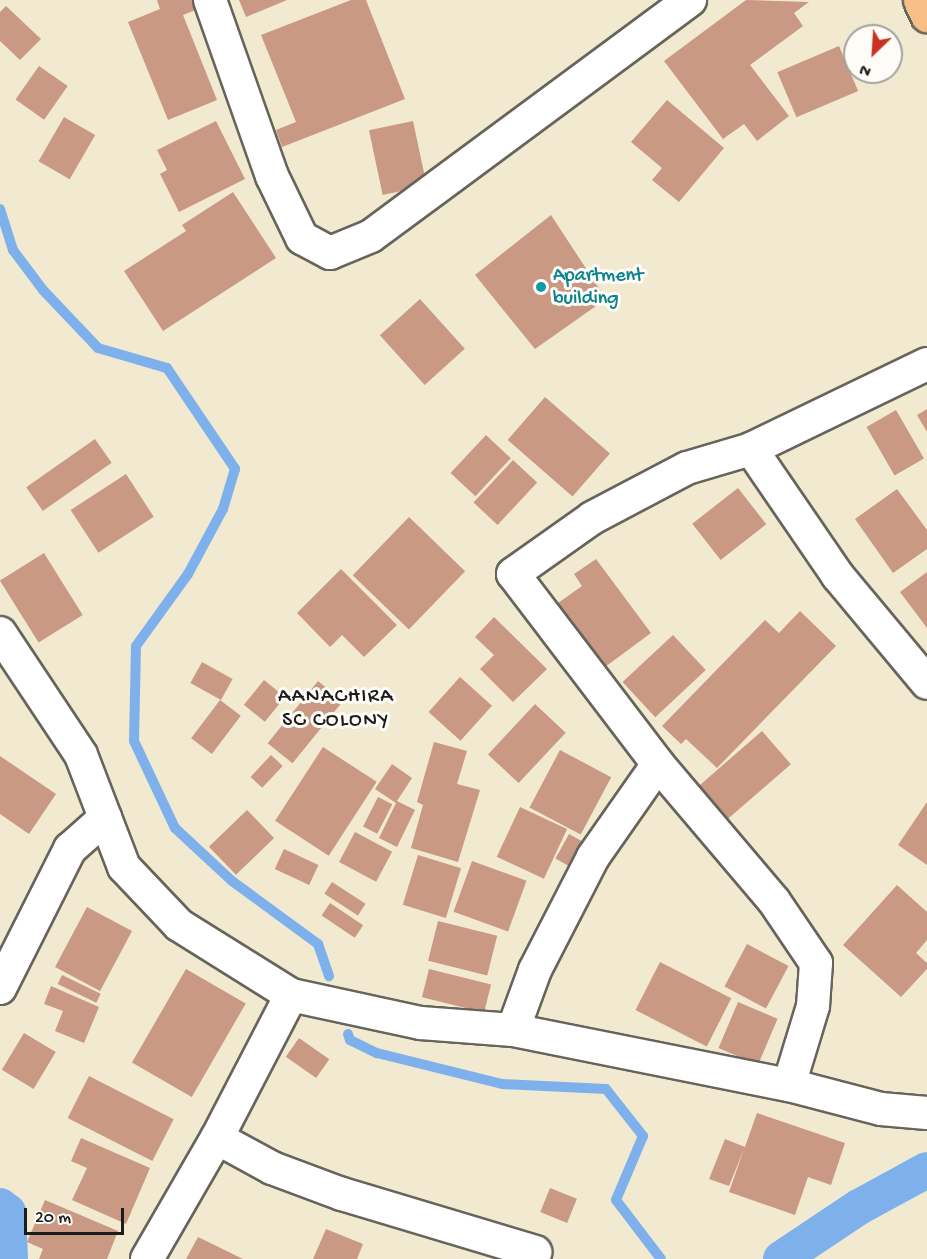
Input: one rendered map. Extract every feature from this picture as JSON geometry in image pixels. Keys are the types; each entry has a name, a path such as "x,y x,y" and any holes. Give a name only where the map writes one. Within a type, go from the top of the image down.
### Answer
{"highway":[{"path":"920,0 927,15"}],"street":[{"path":"210,0 272,176 302,238 330,253 370,236 690,0"},
{"path":"789,1085 813,1006 816,963 774,901 658,764 513,574 592,518 687,468 751,449 927,364"},
{"path":"751,449 838,576 927,683"},
{"path":"0,633 81,755 124,867 179,925 291,995 421,1023 513,1030 789,1085 881,1109 927,1113"},
{"path":"513,1030 536,970 593,857 658,764"},
{"path":"0,988 70,849 105,818"},
{"path":"147,1259 217,1138 291,995"},
{"path":"217,1138 272,1168 342,1194 536,1252"}],"building":[{"path":"157,0 194,0 198,9 183,15 217,100 168,120 128,22 160,9"},
{"path":"239,0 287,0 246,17"},
{"path":"351,0 366,0 405,99 282,147 276,130 296,122 261,35"},
{"path":"746,0 809,2 794,13 803,26 750,65 789,116 757,141 744,124 723,139 664,61"},
{"path":"6,6 41,39 20,60 0,41 0,12"},
{"path":"839,46 843,55 843,84 855,84 858,91 796,117 777,72"},
{"path":"39,66 68,86 44,120 15,100"},
{"path":"667,100 724,148 679,202 652,180 662,168 631,142"},
{"path":"64,117 95,135 70,179 39,161"},
{"path":"216,121 245,179 179,212 160,174 167,170 157,150"},
{"path":"413,121 427,186 383,195 369,130"},
{"path":"233,192 276,258 163,331 124,271 186,231 182,225"},
{"name":"Apartment building","path":"551,215 606,299 535,349 475,275"},
{"path":"420,299 465,349 425,385 380,335"},
{"path":"545,397 610,453 573,496 508,440"},
{"path":"927,409 927,432 917,415"},
{"path":"896,410 924,458 895,475 867,427"},
{"path":"486,435 511,458 475,496 451,473"},
{"path":"95,439 112,463 43,511 26,487"},
{"path":"513,460 537,483 498,525 473,502"},
{"path":"126,474 154,517 98,553 71,510"},
{"path":"738,488 766,524 721,560 692,524"},
{"path":"897,489 927,530 927,549 893,573 855,519"},
{"path":"409,517 465,571 409,629 353,575"},
{"path":"44,553 83,615 39,642 0,580"},
{"path":"596,559 651,633 605,667 558,603 582,586 574,574"},
{"path":"341,569 397,625 364,657 342,635 330,647 297,613"},
{"path":"927,572 927,628 900,592"},
{"path":"800,611 836,646 717,768 686,739 681,744 662,726 765,620 779,633"},
{"path":"494,617 547,669 513,702 480,669 494,655 475,637"},
{"path":"673,635 706,670 655,717 623,682"},
{"path":"202,662 233,679 221,700 190,683"},
{"path":"460,677 492,706 461,741 429,712"},
{"path":"264,680 285,697 265,722 244,705"},
{"path":"318,681 343,701 293,763 268,743"},
{"path":"220,700 241,716 212,754 191,738"},
{"path":"535,704 566,733 519,783 488,754"},
{"path":"762,731 791,764 724,823 695,789"},
{"path":"434,742 467,751 457,784 480,790 458,862 411,848 423,805 417,802"},
{"path":"323,747 377,782 329,856 275,821"},
{"path":"560,750 611,777 581,835 529,807"},
{"path":"271,755 283,766 262,788 251,777"},
{"path":"0,756 56,794 29,834 0,814"},
{"path":"392,764 412,778 397,801 415,810 397,847 379,838 396,803 375,789"},
{"path":"378,797 392,804 377,834 363,826"},
{"path":"927,802 927,865 898,845"},
{"path":"520,807 567,829 544,879 497,857"},
{"path":"247,810 274,838 236,875 209,847"},
{"path":"355,832 392,852 376,882 339,862"},
{"path":"569,834 585,843 571,867 555,858"},
{"path":"284,849 318,865 309,885 275,869"},
{"path":"418,855 461,868 446,918 403,905"},
{"path":"472,861 527,881 508,932 454,912"},
{"path":"332,882 366,904 358,916 324,894"},
{"path":"897,885 927,912 927,940 916,953 927,963 927,969 901,997 843,945"},
{"path":"330,903 363,925 355,938 322,915"},
{"path":"87,907 132,931 100,991 55,967"},
{"path":"438,921 497,936 487,976 428,961"},
{"path":"747,944 788,966 766,1008 724,986"},
{"path":"660,962 731,998 707,1046 635,1010"},
{"path":"186,969 246,1004 192,1097 132,1063"},
{"path":"429,969 491,984 484,1013 422,997"},
{"path":"62,975 101,994 96,1003 58,984"},
{"path":"51,986 99,1007 84,1043 55,1031 63,1011 44,1004"},
{"path":"738,1002 778,1019 758,1065 718,1048"},
{"path":"24,1033 56,1052 34,1089 2,1070"},
{"path":"299,1038 329,1059 316,1078 286,1057"},
{"path":"89,1076 174,1119 152,1161 68,1118"},
{"path":"757,1113 845,1143 831,1185 808,1177 795,1215 729,1192 744,1149 729,1186 709,1179 725,1139 745,1147"},
{"path":"81,1138 150,1168 126,1224 72,1200 87,1168 71,1161"},
{"path":"550,1188 577,1199 567,1223 540,1212"},
{"path":"45,1200 118,1231 107,1259 39,1259 43,1249 27,1242"},
{"path":"326,1229 363,1244 357,1259 313,1259"},
{"path":"198,1237 243,1259 186,1259"}],"waterway":[{"path":"0,209 13,250 43,290 98,348 167,368 235,469 223,509 188,574 136,646 134,741 175,828 232,881 318,944 329,976"},
{"path":"348,1034 350,1040 377,1053 502,1084 606,1089 643,1136 616,1200 661,1259"},
{"path":"781,1259 859,1207 927,1170"},
{"path":"0,1206 8,1212 10,1259"}],"place":[{"name":"Apartment building","path":"541,287"}],"district":[{"name":"AANACHIRA SC COLONY","path":"336,710"}]}
